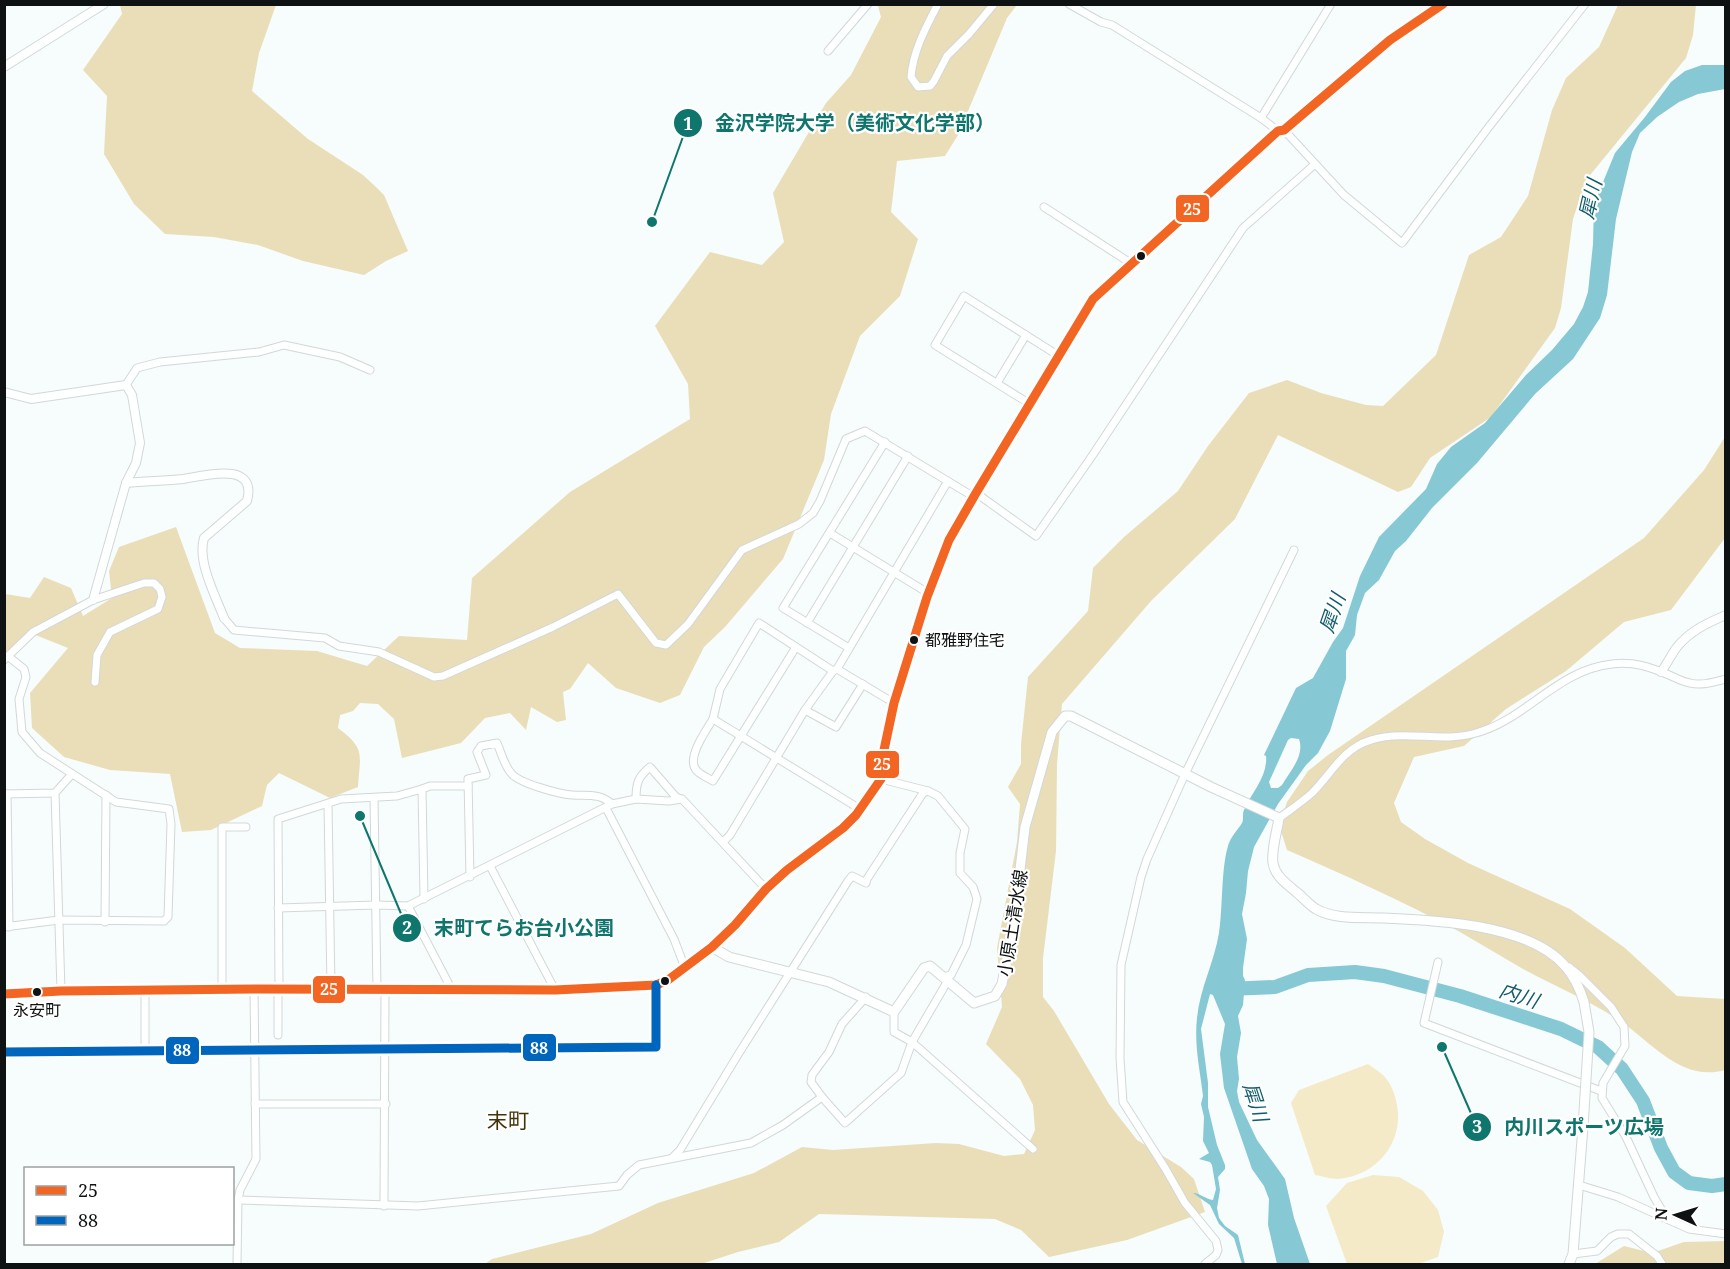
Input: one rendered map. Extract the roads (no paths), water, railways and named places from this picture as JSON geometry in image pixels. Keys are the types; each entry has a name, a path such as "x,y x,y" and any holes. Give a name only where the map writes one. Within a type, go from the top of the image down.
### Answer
{"main road":[{"path":"4,993 331,989 555,990 656,985 668,981 712,947 787,870 843,828 881,779 884,750 894,703 928,594 949,540 1093,299 1281,130 1390,40 1443,4"},
{"name":"小原土清水線","path":"894,1012 924,968 930,966 974,1003 994,996 1002,984 1013,929 1025,827 1052,732 1065,716 1076,717 1211,788 1278,817"},
{"path":"1278,817 1273,862 1276,873 1283,882 1315,908 1336,916 1415,919 1471,925 1518,937 1545,950 1564,965 1579,986 1589,1032 1579,1185 1573,1254 1569,1264"},
{"path":"712,947 729,957 829,982 866,997 894,1012"}],"street":[{"path":"4,67 104,4"},
{"path":"828,51 868,4"},
{"path":"938,4 923,33 913,63 911,77 918,87 930,86 947,56 994,4"},
{"path":"1069,4 1112,25 1281,130 1344,195 1402,243 1488,128 1586,4"},
{"path":"1261,118 1331,4"},
{"path":"126,483 182,479 217,472 237,474 247,483 249,495 247,501 204,538 201,556 224,618 234,630 325,638 339,646 379,652 434,677 442,676 553,627 618,594 656,644 666,645 688,624 730,570 742,550 800,524 813,513 846,439 865,431 948,482 975,495 1036,536 1084,468 1243,228 1314,165"},
{"path":"1044,207 1132,264"},
{"path":"1030,404 935,345 952,315 964,296 1059,356"},
{"path":"997,383 1026,335"},
{"path":"4,392 31,399 126,385 137,368 160,362 259,352 285,345 340,357 370,370"},
{"path":"93,600 126,483 136,463 140,443 132,395 126,385"},
{"path":"849,648 783,608 885,442"},
{"path":"807,623 908,456"},
{"path":"723,842 730,835 806,710 849,648 948,482"},
{"path":"830,533 928,594"},
{"path":"1205,1264 1216,1255 1218,1250 1216,1241 1185,1203 1123,1102 1121,965 1141,877 1185,774 1294,550"},
{"path":"55,793 6,794 7,927 59,920 164,921 168,917 171,824 169,809 116,802 40,753 22,732 19,699 26,677 24,669 7,658 33,632 93,600 144,583 154,583 160,589 162,597 158,609 110,632 97,655 94,682"},
{"path":"1661,672 1686,637 1702,625 1725,615"},
{"path":"796,647 713,781 696,770 692,761 699,742 713,719 720,689 759,623 894,703"},
{"path":"1278,817 1311,794 1347,752 1362,743 1380,737 1401,735 1475,734 1498,723 1583,669 1625,663 1647,666 1689,683 1704,684 1725,679"},
{"path":"806,710 836,727 862,684"},
{"path":"713,719 860,809"},
{"path":"470,877 468,779 486,775 477,752 481,746 497,742 511,774 531,784 570,795 596,794 604,797 674,939 685,968"},
{"path":"636,798 636,781 650,767 676,797 682,799 766,889"},
{"path":"61,991 55,793 72,774"},
{"path":"866,997 842,1024 829,1052 812,1075 811,1082 845,1123 902,1073 912,1042 945,979 951,975 966,945 977,899 973,887 960,873 960,853 965,829 938,796 928,791 881,779"},
{"path":"278,1035 278,819 341,799 397,796 430,786 468,786"},
{"path":"422,789 424,899"},
{"path":"673,1157 686,1141 789,972 848,881 852,876 866,884 867,879 923,793 928,791"},
{"path":"105,922 106,795"},
{"path":"374,798 384,1100 386,1104 384,1206"},
{"path":"278,908 408,906 609,806 636,798 669,801 682,799"},
{"path":"328,804 331,989"},
{"path":"222,990 222,828 246,827"},
{"path":"490,866 555,990"},
{"path":"408,906 452,990"},
{"path":"1438,962 1424,1023 1602,1087"},
{"path":"1564,965 1579,975 1611,1007 1624,1027 1625,1046 1602,1087 1602,1098 1626,1137 1667,1220"},
{"path":"4,1052 656,1047 656,985"},
{"path":"237,1264 238,1200 240,1190 256,1159 254,990"},
{"path":"145,991 145,1050"},
{"path":"894,1012 894,1032 912,1042 1033,1149"},
{"path":"238,1200 418,1206 619,1186 639,1165 751,1143 783,1125 822,1097"},
{"path":"255,1104 386,1104"},
{"path":"1579,1185 1618,1197 1689,1229 1725,1234"},
{"path":"1573,1254 1597,1251 1611,1237 1617,1234 1629,1234 1643,1243 1662,1264"}],"water":[{"path":"1702,65 1725,65 1725,89 1698,94 1679,102 1657,117 1640,133 1632,152 1616,219 1607,295 1600,318 1573,359 1535,394 1477,463 1432,508 1406,541 1395,551 1379,580 1365,593 1357,615 1355,635 1346,651 1346,679 1330,731 1318,753 1306,765 1278,804 1254,847 1242,914 1247,939 1243,968 1245,980 1243,1005 1238,1016 1241,1033 1237,1057 1239,1079 1237,1091 1239,1102 1257,1140 1285,1179 1294,1218 1310,1264 1277,1264 1268,1225 1269,1199 1264,1186 1252,1169 1224,1088 1220,1054 1225,1024 1213,995 1210,994 1201,1029 1208,1083 1208,1107 1217,1145 1225,1165 1225,1169 1218,1177 1220,1190 1217,1208 1219,1218 1225,1226 1238,1235 1245,1264 1242,1264 1234,1238 1219,1224 1210,1205 1193,1193 1213,1200 1216,1189 1212,1165 1210,1162 1199,1159 1209,1153 1203,1141 1204,1117 1201,1104 1203,1096 1196,1028 1201,996 1219,933 1224,866 1229,842 1242,823 1244,810 1265,770 1266,756 1264,755 1296,688 1313,678 1343,628 1360,576 1379,537 1426,489 1437,464 1451,447 1485,423 1574,324 1588,292 1594,204 1615,153 1671,82 1685,71","holes":["1299,739 1300,751 1296,763 1282,785 1278,788 1271,788 1269,782 1288,740"]}],"waterway":[{"name":"内川","path":"1228,989 1275,987 1308,975 1355,972 1384,976 1460,996 1561,1029 1598,1047 1622,1069 1643,1101 1661,1148 1674,1172 1689,1183 1712,1186 1726,1184"}],"place":[{"name":"金沢学院大学（美術文化学部）","path":"652,222"},
{"name":"都雅野住宅","path":"914,640"},
{"name":"末町てらお台小公園","path":"360,816"},
{"name":"永安町","path":"37,992"},
{"name":"内川スポーツ広場","path":"1442,1047"}],"district":[{"name":"末町","path":"508,1120"}],"water label":[{"name":"犀川","path":"1590,199"},
{"name":"犀川","path":"1332,613"},
{"name":"犀川","path":"1256,1102"}]}
